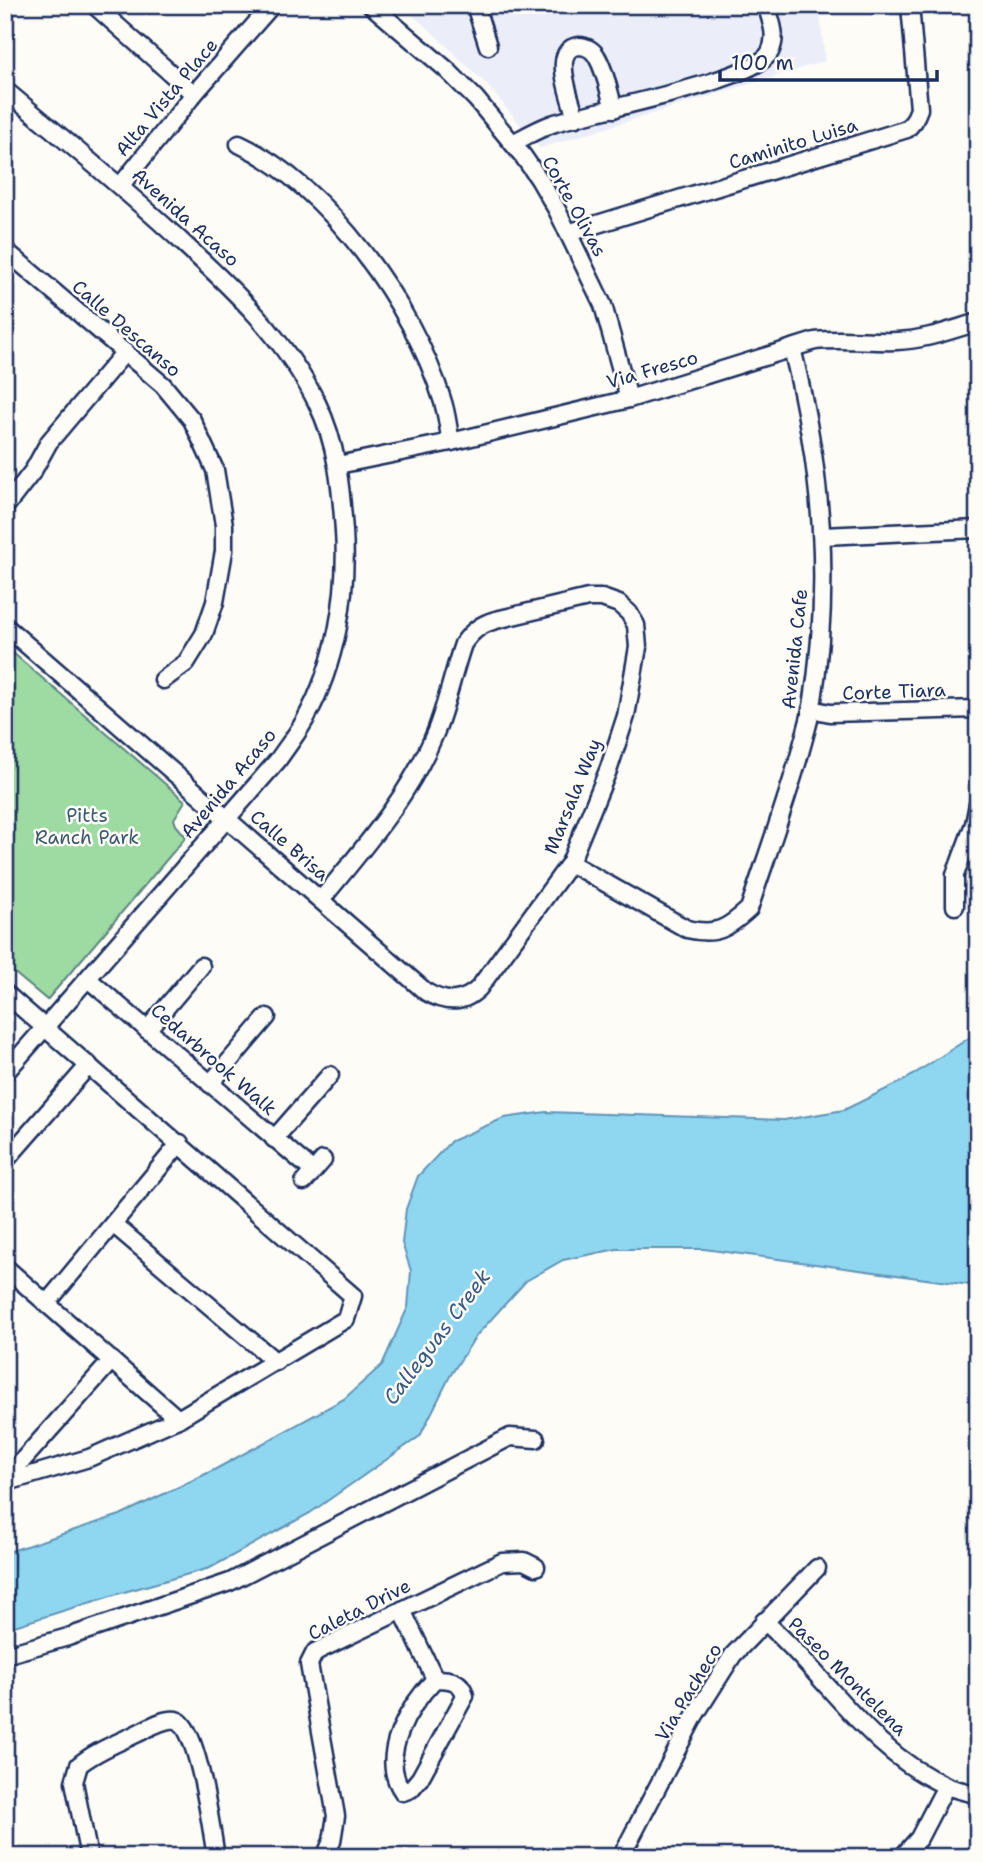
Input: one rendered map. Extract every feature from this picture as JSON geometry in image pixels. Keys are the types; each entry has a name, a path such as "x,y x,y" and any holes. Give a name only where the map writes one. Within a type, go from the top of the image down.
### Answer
{"street":[{"path":"93,5 194,94"},
{"name":"Alta Vista Place","path":"121,185 194,94 272,5"},
{"name":"Corte Olivas","path":"371,5 446,69 513,143 539,179 603,304 629,399"},
{"path":"475,5 488,46"},
{"path":"513,143 553,124 751,69 770,54 775,35 766,5"},
{"name":"Caminito Luisa","path":"568,233 907,128 914,121 919,109 910,5"},
{"path":"576,118 563,69 569,50 579,46 589,48 598,58 614,109"},
{"name":"Avenida Acaso","path":"5,90 121,185 232,288 288,354 317,402 338,465 346,565 334,648 304,721 278,760 5,1073"},
{"path":"239,144 264,156 314,198 341,225 371,264 423,351 443,400 451,442"},
{"name":"Calle Descanso","path":"5,250 163,386 191,420 215,471 221,499 224,551 215,602 205,634 186,663 163,680"},
{"name":"Via Fresco","path":"338,465 451,442 629,399 815,341 898,341 929,337 978,323"},
{"name":"Avenida Cafe","path":"570,863 687,929 719,932 749,909 790,789 811,709 819,646 823,536 816,462 792,348"},
{"path":"5,507 33,471 49,442 125,352"},
{"path":"823,536 978,529"},
{"name":"Marsala Way","path":"321,900 375,836 417,772 436,730 463,644 472,632 495,620 588,598 611,600 629,613 636,625 638,648 626,716 609,768 570,863 479,988 471,996 457,1001"},
{"name":"Calle Brisa","path":"5,626 426,992 440,1000 457,1001"},
{"name":"Corte Tiara","path":"811,709 830,713 978,709"},
{"path":"956,906 955,875 974,824 978,804"},
{"path":"147,1030 201,966"},
{"name":"Cedarbrook Walk","path":"88,979 313,1171"},
{"path":"5,993 353,1296 346,1319 178,1419 89,1458 14,1480 5,1480 111,1360"},
{"path":"210,1084 267,1017"},
{"path":"5,1161 89,1065"},
{"path":"274,1139 330,1075"},
{"path":"47,1303 180,1143"},
{"path":"113,1224 276,1362"},
{"path":"5,1267 178,1419"},
{"path":"5,1655 68,1637 230,1582 510,1437 536,1439"},
{"name":"Caleta Drive","path":"325,1857 332,1842 336,1816 309,1664 315,1652 502,1562 524,1561 536,1567"},
{"name":"Via Pacheco","path":"621,1857 695,1715 733,1655 817,1568"},
{"path":"402,1610 435,1679"},
{"name":"Paseo Montelena","path":"764,1621 790,1643 879,1741 947,1786 978,1795"},
{"path":"435,1679 452,1680 460,1685 465,1696 419,1778 406,1792 400,1788 396,1774 396,1743 404,1720 419,1696 435,1679"},
{"path":"89,1857 74,1782 79,1765 163,1721 175,1720 183,1723 191,1737 201,1772 216,1857"},
{"path":"902,1857 919,1838 947,1786"}],"shaded area":[{"path":"401,5 819,5 825,61 540,148 487,85"}],"green space":[{"name":"Pitts Ranch Park","path":"5,646 185,801 174,819 186,837 47,1000 5,965"}],"water":[{"name":"Calleguas Creek","path":"978,1032 978,1286 704,1249 617,1249 563,1260 526,1281 476,1336 450,1376 420,1436 310,1513 210,1568 5,1629 5,1553 120,1515 214,1470 344,1399 382,1365 408,1307 411,1271 402,1243 406,1209 418,1176 451,1141 504,1118 546,1112 784,1120 844,1110 905,1080"}]}
